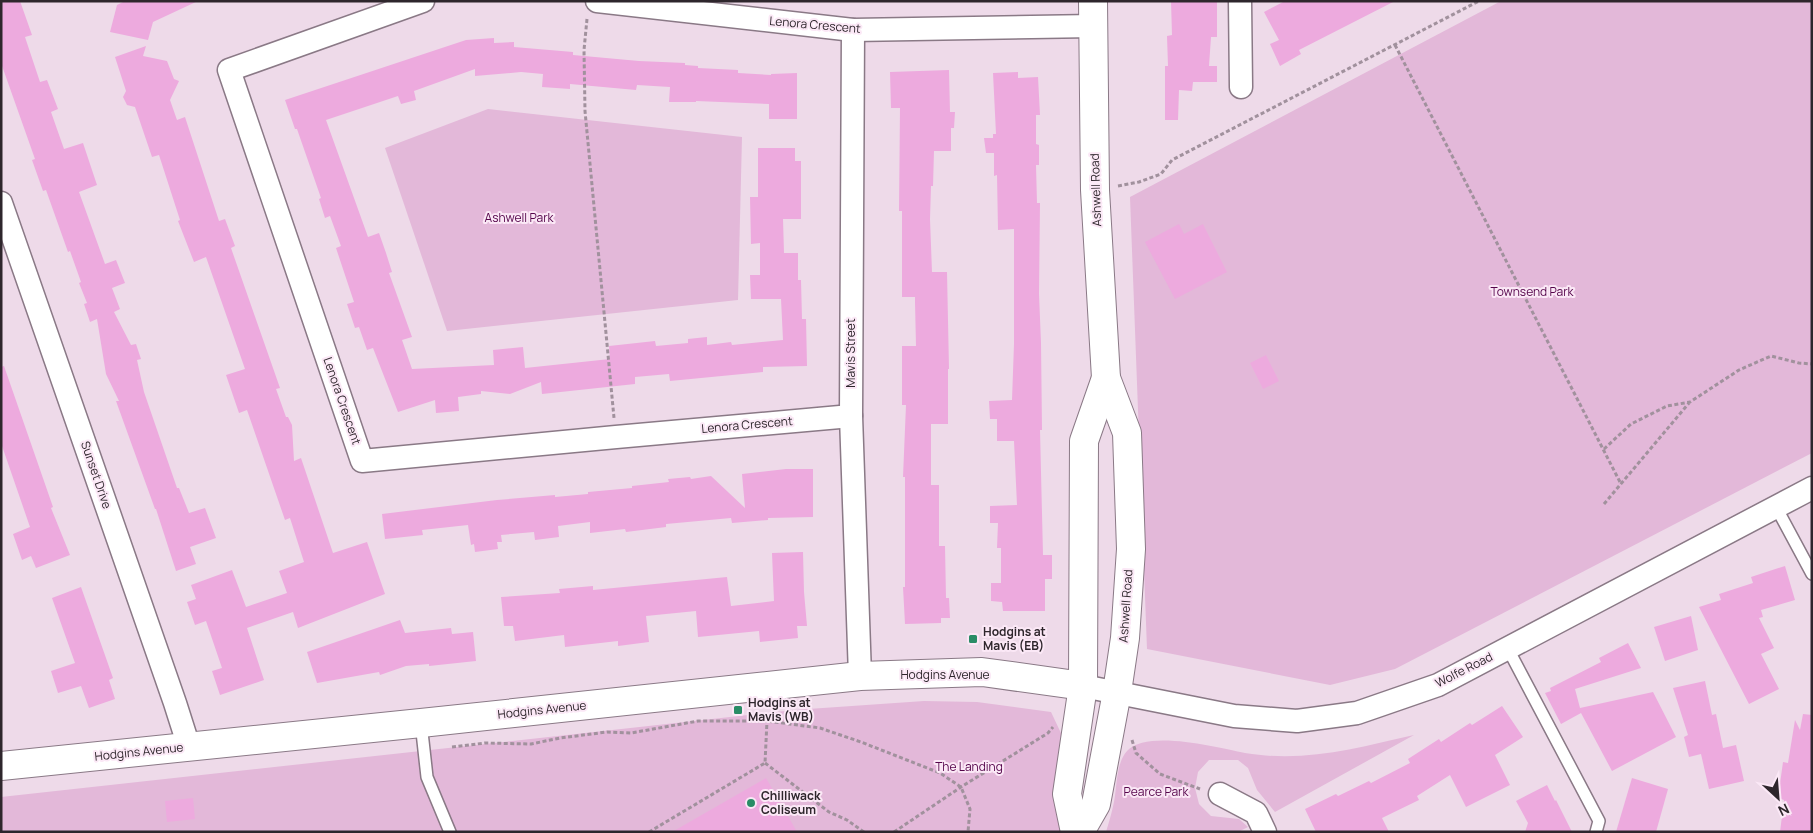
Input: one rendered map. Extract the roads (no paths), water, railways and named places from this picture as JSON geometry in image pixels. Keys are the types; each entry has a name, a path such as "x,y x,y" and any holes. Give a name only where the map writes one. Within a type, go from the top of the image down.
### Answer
{"street":[{"name":"Lenora Crescent","path":"423,1 229,70 362,461 616,436 851,416"},
{"path":"1240,1 1241,87"},
{"name":"Lenora Crescent","path":"593,6 853,30 1094,14"},
{"name":"Ashwell Road","path":"1080,832 1096,804 1117,692 1125,638 1130,549 1126,433 1106,378 1095,190 1094,14"},
{"name":"Mavis Street","path":"853,30 851,416 860,676"},
{"name":"Sunset Drive","path":"1,202 189,747"},
{"name":"Ashwell Road","path":"1075,832 1067,794 1083,686 1084,441 1106,378"},
{"name":"Wolfe Road","path":"1083,686 1234,716 1297,721 1357,713 1438,685 1812,488"},
{"name":"Hodgins Avenue","path":"1,766 860,676 982,672 1083,686"},
{"path":"1220,794 1256,813 1265,832"}],"lane":[{"path":"1776,507 1812,574"},
{"path":"1507,647 1599,821 1596,832"},
{"path":"421,723 427,776 450,832"}],"place":[{"name":"Hodgins at Mavis (EB)","path":"973,639"},
{"name":"Hodgins at Mavis (WB)","path":"738,710"},
{"name":"Chilliwack Coliseum","path":"751,803"}],"park label":[{"name":"Ashwell Park","path":"519,218"},
{"name":"Townsend Park","path":"1532,292"},
{"name":"The Landing","path":"969,767"},
{"name":"Pearce Park","path":"1156,792"}]}
